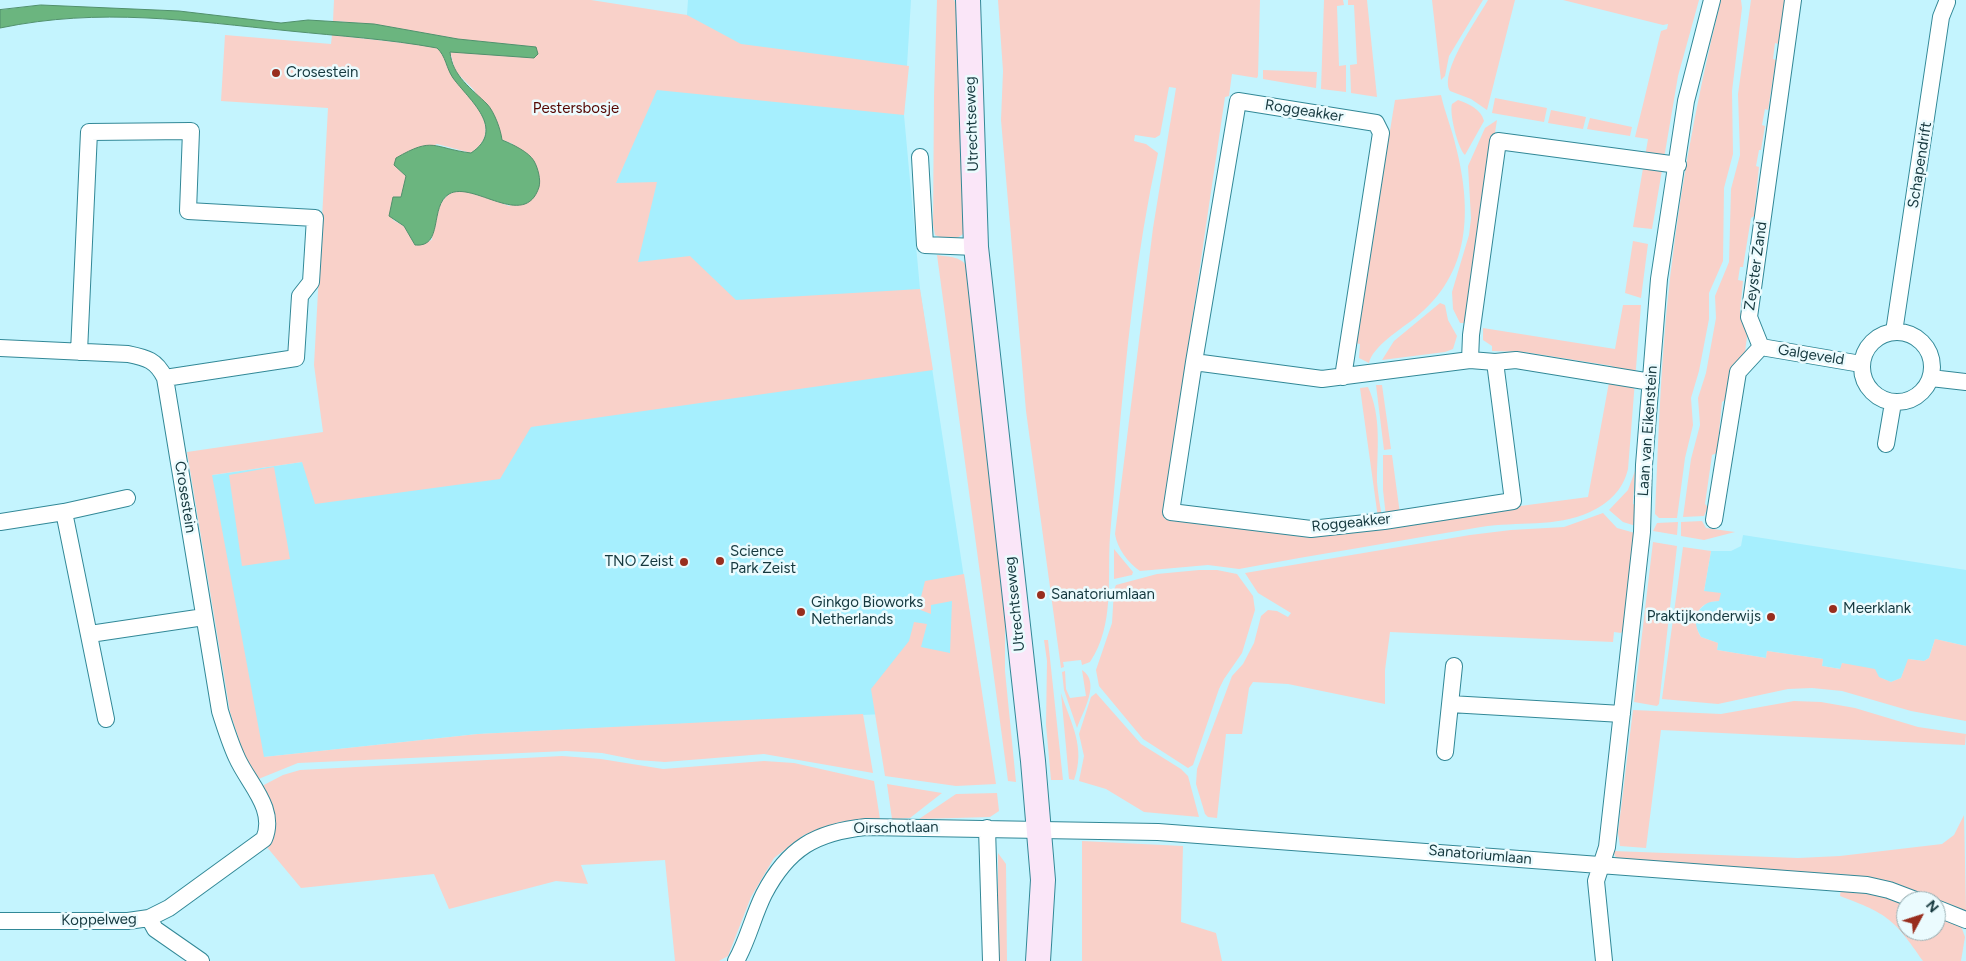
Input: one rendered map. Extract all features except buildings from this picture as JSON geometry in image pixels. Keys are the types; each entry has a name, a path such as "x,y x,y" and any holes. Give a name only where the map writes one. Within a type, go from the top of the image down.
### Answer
{"main road":[{"name":"Utrechtseweg","path":"968,0 976,248 1039,828 1043,880 1038,961"}],"street":[{"name":"Laan van Eikenstein","path":"1604,961 1596,881 1607,848 1642,532 1644,465 1659,279 1678,165 1686,102 1712,0"},
{"name":"Zeyster Zand","path":"1761,347 1749,317 1793,0"},
{"name":"Schapendrift","path":"1894,332 1941,17 1948,1"},
{"name":"Roggeakker","path":"1343,378 1381,133 1376,123 1238,101 1171,512 1311,529 1384,521 1513,501 1494,362"},
{"path":"0,348 79,352 128,354 146,358 159,366 165,378 296,358 300,296 311,282 315,218 188,211 191,131 89,132 79,352"},
{"path":"1470,360 1498,141 1678,165"},
{"path":"920,157 924,245 976,248"},
{"path":"1894,332 1906,333 1916,337 1925,345 1932,361 1931,378 1926,389 1916,397 1905,402 1893,403 1882,400 1866,385 1861,364 1865,352 1872,342 1882,335 1894,332"},
{"path":"1714,520 1738,372 1761,347"},
{"name":"Galgeveld","path":"1761,347 1861,364"},
{"path":"1194,362 1322,380 1470,360 1494,362 1516,360 1651,382"},
{"name":"Crosestein","path":"165,378 220,711 238,759 265,810 268,828 264,839"},
{"path":"1931,378 1966,382"},
{"path":"1886,444 1893,403"},
{"path":"0,522 64,512 128,498"},
{"path":"64,512 106,718"},
{"path":"90,634 204,616"},
{"path":"1445,752 1454,666"},
{"path":"1450,704 1622,714"},
{"name":"Oirschotlaan","path":"736,961 744,947 764,895 780,868 796,851 815,838 838,829 866,827 1039,828"},
{"path":"987,828 991,961"},
{"name":"Sanatoriumlaan","path":"1039,828 1158,832 1867,885 1896,893"},
{"name":"Koppelweg","path":"0,920 128,921 149,918 169,908 264,839"},
{"path":"1946,912 1966,920"},
{"path":"149,918 155,929 201,961"}],"shaded area":[{"path":"688,0 911,0 904,115 920,289 984,709 478,734 264,757 246,761 200,477 302,462 603,213 687,15"},
{"path":"41,5 179,11 281,23 308,20 374,24 458,39 536,47 538,54 534,58 450,52 459,75 492,111 499,126 502,140 524,151 534,161 539,174 539,187 532,199 522,205 511,205 459,191 449,194 439,207 430,240 424,244 415,245 404,226 389,216 393,197 401,197 406,176 394,165 396,158 426,145 471,153 481,144 486,134 482,115 453,78 437,48 363,38 216,23 145,18 74,18 0,28 0,10"},
{"name":"Meerklank","path":"1743,535 1966,570 1966,646 1935,639 1929,658 1924,661 1909,659 1901,678 1891,682 1842,663 1841,669 1822,666 1823,659 1767,651 1766,658 1717,650 1718,643 1701,637 1695,625 1695,618 1697,612 1708,602 1719,601 1704,591 1711,551 1731,551 1741,546"}],"green space":[{"name":"Pestersbosje","path":"334,0 591,0 687,15 741,44 909,66 904,115 657,90 616,183 657,182 638,262 690,256 736,300 920,289 933,370 531,427 500,479 315,504 302,462 212,475 264,757 478,734 863,714 873,773 764,754 665,762 637,760 602,753 566,751 298,763 256,780 246,761 230,712 187,452 323,432 314,365 328,108 221,101 225,35 331,44 332,35 422,45 435,47 439,50 455,78 482,115 485,134 481,144 471,153 437,144 394,165 406,176 407,180 393,220 404,226 415,245 432,240 436,217 442,201 453,191 461,190 479,194 510,206 513,144 502,140 488,105 477,97 474,90 455,71 450,51 534,58 536,47 458,39 374,24 333,21"},
{"path":"937,0 954,0 957,6 964,233 961,236 950,239 935,235 933,224"},
{"path":"998,0 1260,0 1258,76 1257,78 1232,74 1229,96 1225,97 1163,517 1310,534 1588,497 1612,366 1524,352 1492,351 1492,346 1483,340 1483,328 1615,349 1623,305 1641,305 1628,469 1619,489 1609,500 1590,512 1563,520 1481,527 1239,569 1208,565 1140,571 1136,568 1121,550 1115,534 1153,228 1176,88 1169,87 1160,135 1155,138 1135,135 1134,141 1146,144 1158,153 1144,228 1128,342 1110,536 1107,617 1098,648 1090,662 1082,665 1081,660 1063,662 1064,667 1061,668 1026,411 1001,120 1003,71"},
{"path":"1324,0 1343,0 1344,5 1337,6 1339,66 1346,65 1346,92 1321,89"},
{"path":"1348,0 1367,0 1377,97 1351,93 1350,65 1357,64 1354,5 1348,5"},
{"path":"1432,0 1483,0 1449,56 1445,76 1441,80"},
{"path":"1488,0 1515,0 1487,110 1471,99 1450,91 1448,82 1450,71 1461,45"},
{"path":"1563,0 1699,0 1678,76 1652,229 1633,227 1648,139 1635,137 1661,31 1667,29 1668,24 1663,25"},
{"path":"1721,0 1741,0 1742,8 1732,91 1733,154 1724,188 1723,261 1709,293 1709,319 1699,371 1691,398 1693,425 1685,458 1677,518 1659,518 1655,514 1658,440 1670,277 1688,157 1703,78"},
{"path":"1751,0 1788,0 1784,7 1778,44 1775,43 1773,59 1776,60 1768,110 1765,109 1762,125 1765,126 1761,150 1759,150 1756,166 1759,167 1754,216 1751,218 1743,267 1740,267 1738,280 1743,281 1740,312 1748,329 1744,360 1729,377 1725,400 1722,402 1717,453 1712,455 1705,504 1708,507 1704,516 1683,517 1691,459 1700,425 1698,398 1706,373 1716,318 1715,296 1729,262 1731,189 1740,155 1738,94"},
{"path":"1263,70 1317,72 1316,88 1263,79"},
{"path":"1441,95 1456,147 1464,194 1465,217 1457,261 1447,282 1433,301 1415,318 1381,344 1371,357 1369,363 1359,358 1360,344 1355,343 1395,100"},
{"path":"1495,98 1547,108 1544,122 1492,113"},
{"path":"1458,100 1477,110 1484,121 1465,155 1457,139 1451,109 1452,104"},
{"path":"1551,110 1586,117 1583,129 1548,123"},
{"path":"1590,118 1632,127 1630,136 1587,129"},
{"path":"1497,120 1465,323 1460,323 1453,309 1452,292 1469,235 1471,218 1468,166 1485,128"},
{"path":"1633,241 1648,244 1641,298 1625,293"},
{"path":"937,255 959,259 968,269 989,472 1005,590 1005,671 1016,782 1008,781"},
{"path":"1440,303 1445,305 1448,320 1457,336 1453,349 1445,352 1382,360 1394,341"},
{"path":"1376,385 1382,385 1391,449 1384,450"},
{"path":"1368,387 1377,422 1377,482 1382,517 1378,518 1360,388"},
{"path":"1383,455 1392,455 1400,514 1386,517 1383,490"},
{"path":"274,467 290,559 242,566 229,475"},
{"path":"1635,471 1633,504 1636,505 1636,526 1623,522 1609,510 1628,490"},
{"path":"1603,513 1617,528 1635,533 1624,629 1621,633 1614,632 1613,642 1390,632 1385,670 1385,704 1288,684 1253,682 1249,688 1242,734 1226,734 1217,818 1208,817 1205,814 1196,784 1197,769 1232,676 1243,664 1254,643 1261,616 1268,610 1277,611 1288,617 1291,613 1258,593 1245,573 1470,535 1511,530 1564,527"},
{"path":"1702,521 1706,528 1735,532 1704,540 1681,536 1681,522"},
{"path":"1678,522 1677,535 1653,531 1657,523"},
{"path":"1653,542 1677,546 1659,704 1657,706 1634,702"},
{"path":"1683,547 1711,551 1704,591 1721,593 1719,601 1705,604 1701,608 1696,618 1696,624 1701,637 1718,643 1717,650 1766,658 1767,651 1823,659 1822,666 1840,669 1842,663 1875,669 1879,677 1891,682 1901,678 1908,659 1924,661 1929,658 1935,639 1966,646 1966,721 1911,711 1842,691 1812,688 1788,689 1718,704 1662,699"},
{"path":"1114,549 1133,572 1132,575 1114,579"},
{"path":"1217,570 1237,574 1253,596 1255,610 1242,653 1219,689 1193,765 1188,768 1143,739 1099,686 1096,670 1112,623 1116,585 1157,574"},
{"path":"964,574 996,784 956,786 885,776 871,689 909,641 914,622 927,624 921,647 950,653 952,601 931,605 931,614 918,609 925,581"},
{"path":"1044,640 1048,640 1063,780 1051,780 1046,725 1047,661"},
{"path":"1082,670 1090,682 1090,689 1089,697 1077,728 1064,690 1062,672 1065,671 1066,689 1070,698 1086,696"},
{"path":"1061,693 1073,725 1078,746 1077,768 1074,780 1069,779"},
{"path":"1096,693 1141,744 1181,769 1188,776 1199,817 1144,812 1106,789 1079,781 1084,756 1079,734 1091,697"},
{"path":"1794,701 1821,702 1855,708 1918,727 1966,734 1965,745 1661,730 1646,848 1620,846 1618,833 1633,710 1721,714"},
{"path":"562,756 601,759 663,769 764,761 794,763 874,781 880,819 840,822 804,835 774,858 751,897 728,956 719,961 675,961 665,860 581,865 588,884 556,881 449,909 434,874 301,888 266,846 260,787 283,775 300,770"},
{"path":"887,784 942,793 910,818 892,819"},
{"path":"997,793 999,811 990,817 919,819 956,794"},
{"path":"1964,815 1966,910 1961,912 1946,906 1946,891 1911,891 1889,882 1626,860 1616,858 1613,851 1798,858 1840,856 1942,844 1954,835"},
{"path":"1082,841 1183,846 1181,922 1216,933 1222,961 1082,961"},
{"path":"998,853 1006,864 1007,961 998,961"},
{"path":"1841,888 1871,892 1896,901 1896,926 1880,913 1840,896"},
{"path":"1946,919 1961,926 1965,937 1961,961 1923,961 1909,941 1946,941"}],"place":[{"name":"Crosestein","path":"276,73"},
{"name":"Science Park Zeist","path":"720,561"},
{"name":"TNO Zeist","path":"684,562"},
{"name":"Sanatoriumlaan","path":"1041,595"},
{"name":"Meerklank","path":"1833,609"},
{"name":"Ginkgo Bioworks Netherlands","path":"801,612"},
{"name":"Praktijkonderwijs","path":"1771,617"}]}
